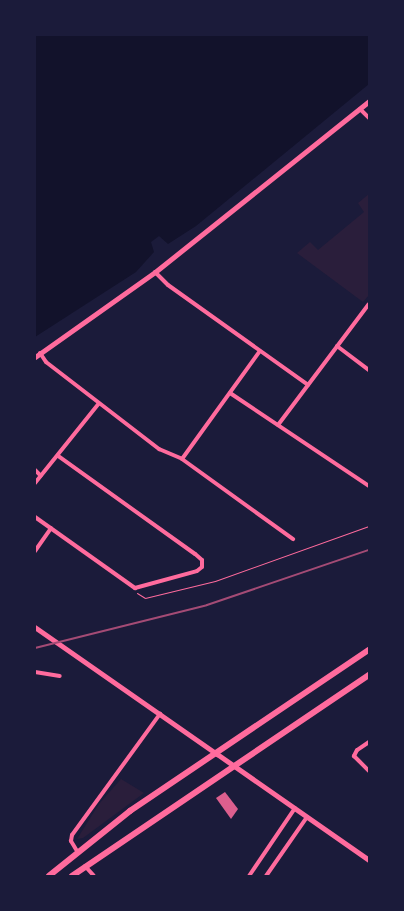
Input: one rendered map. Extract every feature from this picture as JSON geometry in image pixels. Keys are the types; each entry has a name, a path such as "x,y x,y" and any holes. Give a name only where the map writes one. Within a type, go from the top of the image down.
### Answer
{"main road":[{"path":"37,355 155,272 369,101"},
{"path":"49,876 77,851 130,810 217,754 369,650"},
{"path":"72,876 369,675"},
{"path":"217,754 369,860"}],"street":[{"path":"360,109 369,118"},
{"path":"155,272 168,285 308,385"},
{"path":"278,425 369,304"},
{"path":"337,346 369,370"},
{"path":"182,459 260,351"},
{"path":"37,355 159,449 182,459 293,539"},
{"path":"230,393 369,486"},
{"path":"35,483 99,403"},
{"path":"35,517 135,588 197,571 202,565 200,557 58,456"},
{"path":"35,470 41,476"},
{"path":"35,551 51,528"},
{"path":"35,627 217,754"},
{"path":"35,672 60,676"},
{"path":"77,851 70,841 72,835 160,714"},
{"path":"369,742 354,755 357,761 369,771"},
{"path":"249,876 295,808"},
{"path":"266,876 307,817"},
{"path":"85,866 94,876"}],"path":[{"path":"135,588 143,599 197,586 262,566 369,526"}],"shaded area":[{"path":"35,35 369,35 369,84 196,226 168,244 159,236 151,242 154,252 136,272 35,337"},
{"path":"369,194 369,295 363,302 297,253 310,242 318,250 364,212 358,203"},
{"path":"121,779 144,793 83,838 77,839 99,804"}],"building":[{"path":"225,792 238,809 231,819 216,798"}],"railway":[{"path":"35,648 207,605 369,550"}]}
